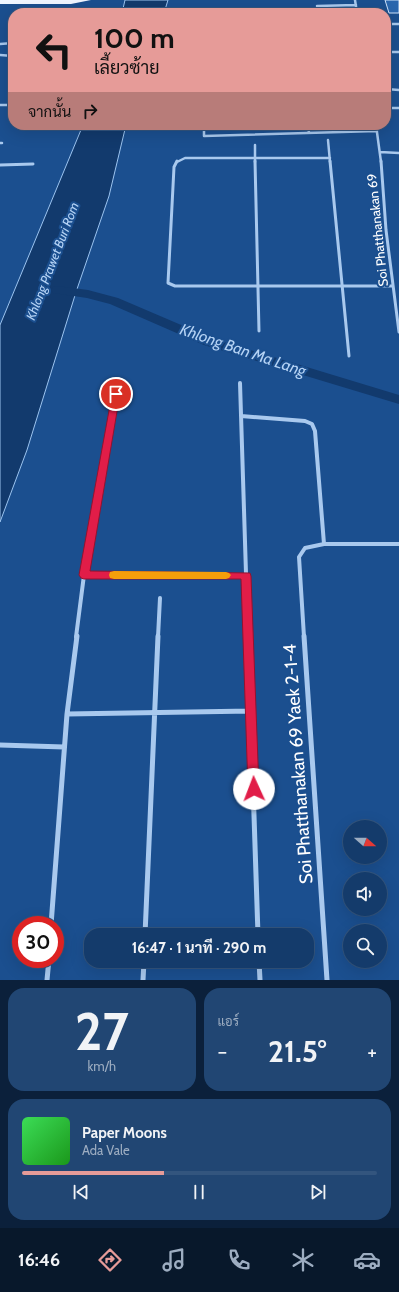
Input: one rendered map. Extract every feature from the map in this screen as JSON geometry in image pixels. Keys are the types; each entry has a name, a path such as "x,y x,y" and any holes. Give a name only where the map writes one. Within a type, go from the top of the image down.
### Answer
{"main road":[{"path":"71,2 80,0"},
{"path":"0,2 71,2 88,0"}],"street":[{"path":"355,0 356,8"},
{"path":"317,6 356,5"},
{"path":"203,130 204,136 376,131"},
{"name":"Soi Phatthanakan 69","path":"376,131 380,152 386,230 399,332"},
{"path":"328,140 349,356"},
{"path":"254,145 259,331"},
{"path":"380,152 399,153"},
{"path":"330,158 185,158 177,161 174,167 168,283 175,286 393,286"},
{"path":"0,165 33,164"},
{"path":"394,297 399,297"},
{"path":"52,916 67,714 84,575 118,379"},
{"path":"240,383 258,928"},
{"path":"241,416 305,421 312,424 315,431 324,544 399,544"},
{"name":"Soi Phatthanakan 69 Yaek 2-1-4","path":"324,544 305,548 299,557 327,980"},
{"path":"84,575 246,576"},
{"path":"145,928 160,598"},
{"path":"67,714 251,711"},
{"path":"0,745 64,747"},
{"path":"47,980 48,968"},
{"path":"143,980 144,968"},
{"path":"259,968 260,980"}],"water":[{"path":"125,0 168,0 166,8 123,8"},
{"name":"Khlong Prawet Buri Rom","path":"81,130 125,130 109,196 76,292 27,450 0,522 0,325"}],"building":[{"path":"385,0 399,0 399,13 391,13 391,8 387,8"}],"waterway":[{"name":"Khlong Ban Ma Lang","path":"57,290 88,294 114,301 209,342 399,400"}],"slow traffic":[{"path":"114,575 226,575"}],"route":[{"path":"116,394 84,575 246,576 254,789"}]}
